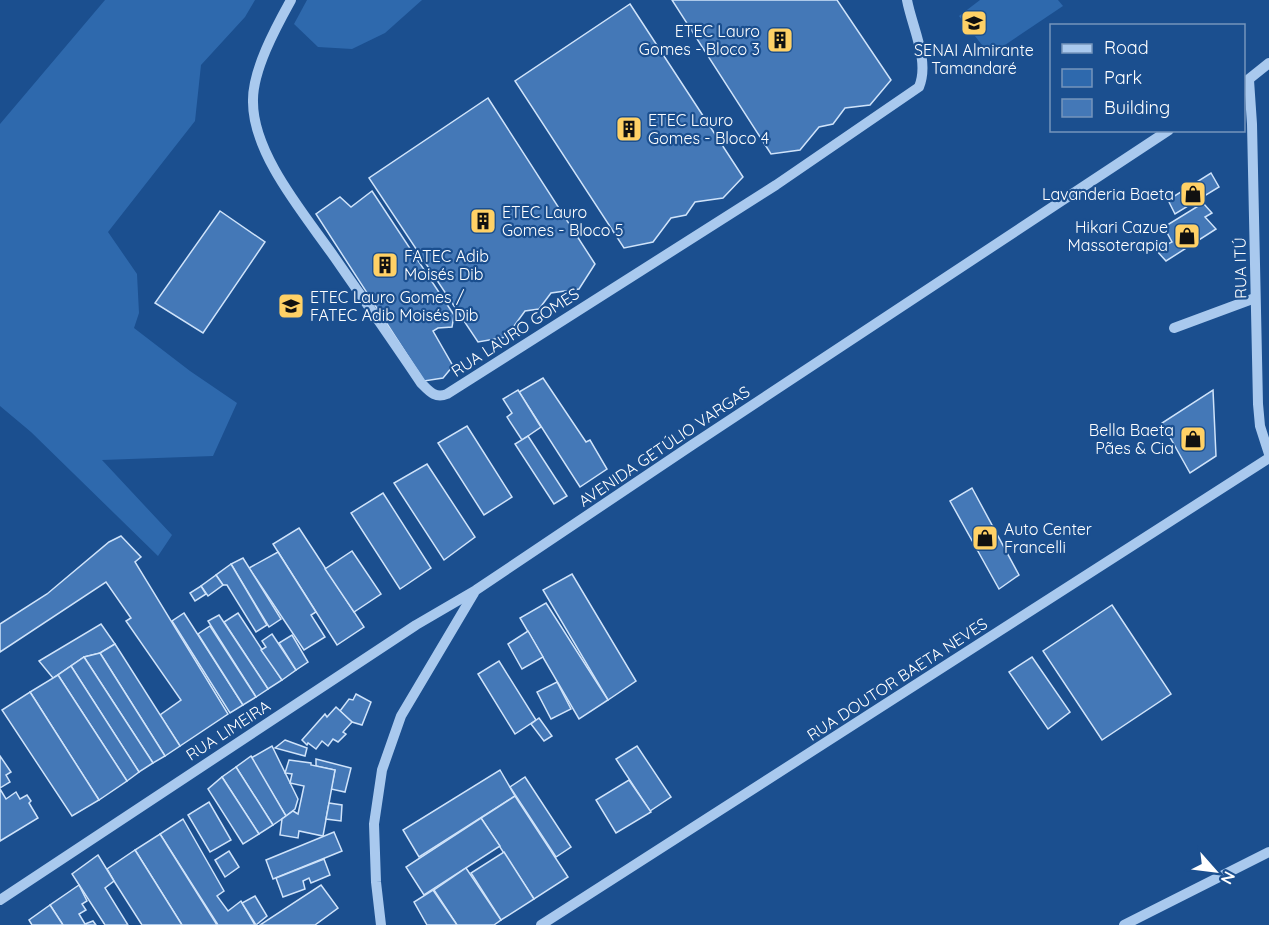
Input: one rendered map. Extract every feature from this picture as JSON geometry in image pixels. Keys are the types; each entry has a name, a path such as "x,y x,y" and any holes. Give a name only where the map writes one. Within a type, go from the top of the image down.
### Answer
{"street":[{"name":"RUA LAURO GOMES","path":"291,0 273,32 260,67 253,101 258,136 278,175 421,383 430,392 439,396 447,394 776,185 919,87 923,77 922,62 907,0"},
{"path":"1246,82 1269,63"},
{"name":"RUA ITÚ","path":"1246,82 1252,124 1257,404 1260,426 1269,456"},
{"name":"AVENIDA GETÚLIO VARGAS","path":"381,925 376,882 374,824 382,771 400,716 476,590 1166,132"},
{"path":"1174,328 1255,298"},
{"name":"RUA DOUTOR BAETA NEVES","path":"541,925 1269,456"},
{"name":"RUA LIMEIRA","path":"0,900 416,625 476,590"},
{"path":"1124,925 1269,852"}],"green space":[{"path":"105,0 255,0 245,17 201,65 195,121 108,232 137,274 139,313 134,328 237,403 213,456 102,460 172,535 158,556 31,432 0,406 0,124"},
{"path":"307,0 422,0 385,33 352,49 318,47 294,24"},
{"path":"980,0 1058,0 1063,6 990,55 959,16"}],"building":[{"name":"ETEC Lauro Gomes - Bloco 3","path":"672,0 837,0 891,80 870,105 845,108 833,124 819,127 800,150 771,154"},
{"name":"ETEC Lauro Gomes - Bloco 4","path":"630,4 743,177 723,198 695,202 686,215 671,218 653,242 624,248 515,81"},
{"name":"ETEC Lauro Gomes - Bloco 5","path":"488,98 595,264 579,289 551,293 539,309 525,311 506,337 478,342 369,178"},
{"name":"Lavanderia Baeta","path":"1211,173 1219,187 1175,214 1168,200"},
{"name":"FATEC Adib Moisés Dib","path":"372,191 454,315 452,327 438,328 433,331 453,366 443,378 424,381 316,214 340,197 351,207"},
{"name":"Hikari Cazue Massoterapia","path":"1203,203 1212,213 1205,217 1216,229 1166,261 1156,250 1172,242 1164,227"},
{"path":"220,211 265,242 203,333 155,303"},
{"path":"543,378 586,442 590,440 607,469 580,487 519,392"},
{"path":"518,390 541,427 522,440 507,417 512,413 503,399"},
{"name":"Bella Baeta Pães & Cia","path":"1213,390 1216,456 1190,473 1162,423"},
{"path":"467,426 512,497 484,515 438,443"},
{"path":"528,436 567,496 554,504 515,444"},
{"path":"427,464 475,537 444,560 394,483"},
{"name":"Auto Center Francelli","path":"972,488 1019,575 999,589 950,501"},
{"path":"383,493 431,568 400,589 351,513"},
{"path":"299,528 364,627 337,645 273,544"},
{"path":"121,536 141,557 135,562 228,714 180,746 160,715 181,700 126,621 131,618 106,582 0,652 0,624 47,594 109,542"},
{"path":"352,551 381,594 354,612 325,569"},
{"path":"278,552 316,612 311,615 325,637 304,650 249,568"},
{"path":"243,558 281,619 269,627 231,564"},
{"path":"231,564 267,625 256,632 227,585 223,585 216,575"},
{"path":"572,574 636,681 608,700 543,590"},
{"path":"216,575 223,585 208,596 201,586"},
{"path":"201,586 206,594 195,601 190,593"},
{"path":"546,603 608,700 579,719 520,618"},
{"path":"1112,605 1171,694 1102,740 1043,651"},
{"path":"184,613 243,705 230,713 172,621"},
{"path":"238,613 282,680 268,689 224,622"},
{"path":"219,615 268,689 256,697 208,621"},
{"path":"101,624 115,644 100,653 84,657 53,678 39,661"},
{"path":"210,626 256,697 243,705 198,634"},
{"path":"528,631 543,657 522,669 508,644"},
{"path":"272,634 296,670 282,680 261,650 266,647 262,641"},
{"path":"292,635 308,662 296,670 279,643"},
{"path":"115,644 180,746 165,756 100,653"},
{"path":"100,653 165,756 153,763 84,657"},
{"path":"84,657 153,763 139,772 71,666"},
{"path":"1032,657 1070,712 1048,729 1009,672"},
{"path":"499,661 536,720 515,734 478,674"},
{"path":"71,666 139,772 127,781 58,675"},
{"path":"58,675 127,781 99,800 30,692"},
{"path":"557,682 571,709 551,719 537,692"},
{"path":"30,692 99,800 72,816 2,710"},
{"path":"356,694 371,702 362,725 352,722 340,711 349,699 353,700"},
{"path":"336,707 352,722 343,732 346,734 338,742 333,739 328,746 322,741 316,749 308,743 307,745 302,740 325,714 327,717"},
{"path":"539,718 552,736 544,741 531,724"},
{"path":"285,740 307,748 305,756 275,748"},
{"path":"272,746 298,799 295,809 286,816 251,758"},
{"path":"637,746 671,797 650,811 616,759"},
{"path":"0,756 11,772 6,775 10,782 0,788"},
{"path":"251,756 286,816 273,825 236,767"},
{"path":"316,759 351,768 345,792 331,789 335,770 316,766"},
{"path":"289,760 335,770 323,836 299,831 298,838 280,835 282,819 293,811 298,814 304,786 290,783 292,774 285,773"},
{"path":"236,767 273,825 259,834 222,777"},
{"path":"500,770 515,796 419,857 403,830"},
{"path":"222,777 259,834 243,844 208,789"},
{"path":"525,777 571,847 556,857 510,787"},
{"path":"629,780 651,812 616,833 596,800"},
{"path":"0,789 6,799 16,792 20,799 27,795 38,818 0,841"},
{"path":"515,796 568,877 534,899 481,818"},
{"path":"209,802 231,840 210,852 188,815"},
{"path":"329,803 342,805 341,821 326,819"},
{"path":"481,818 500,846 424,895 406,867"},
{"path":"183,819 224,891 217,896 228,911 241,901 255,925 218,925 160,834"},
{"path":"334,832 342,851 273,879 266,860"},
{"path":"160,834 217,925 182,925 135,850"},
{"path":"135,850 182,925 142,925 114,881 107,869"},
{"path":"229,851 239,867 225,877 215,860"},
{"path":"504,852 534,899 501,920 471,873"},
{"path":"98,855 114,881 105,888 128,925 105,925 72,874"},
{"path":"324,859 330,875 311,883 309,878 303,881 305,889 283,897 276,878"},
{"path":"466,868 501,920 494,925 457,925 434,890"},
{"path":"79,885 87,901 82,904 86,910 79,914 85,924 93,921 96,925 63,925 50,905"},
{"path":"321,885 338,908 315,925 260,925"},
{"path":"433,890 457,925 427,925 414,902"},
{"path":"255,896 267,916 256,925 242,903"},
{"path":"50,905 63,925 32,925 29,920"}],"place":[{"name":"SENAI Almirante Tamandaré","path":"974,23"},
{"name":"ETEC Lauro Gomes - Bloco 3","path":"780,40"},
{"name":"ETEC Lauro Gomes - Bloco 4","path":"629,129"},
{"name":"Lavanderia Baeta","path":"1193,194"},
{"name":"ETEC Lauro Gomes - Bloco 5","path":"483,221"},
{"name":"Hikari Cazue Massoterapia","path":"1187,236"},
{"name":"FATEC Adib Moisés Dib","path":"385,265"},
{"name":"ETEC Lauro Gomes / FATEC Adib Moisés Dib","path":"291,306"},
{"name":"Bella Baeta Pães & Cia","path":"1193,439"},
{"name":"Auto Center Francelli","path":"985,538"}]}
